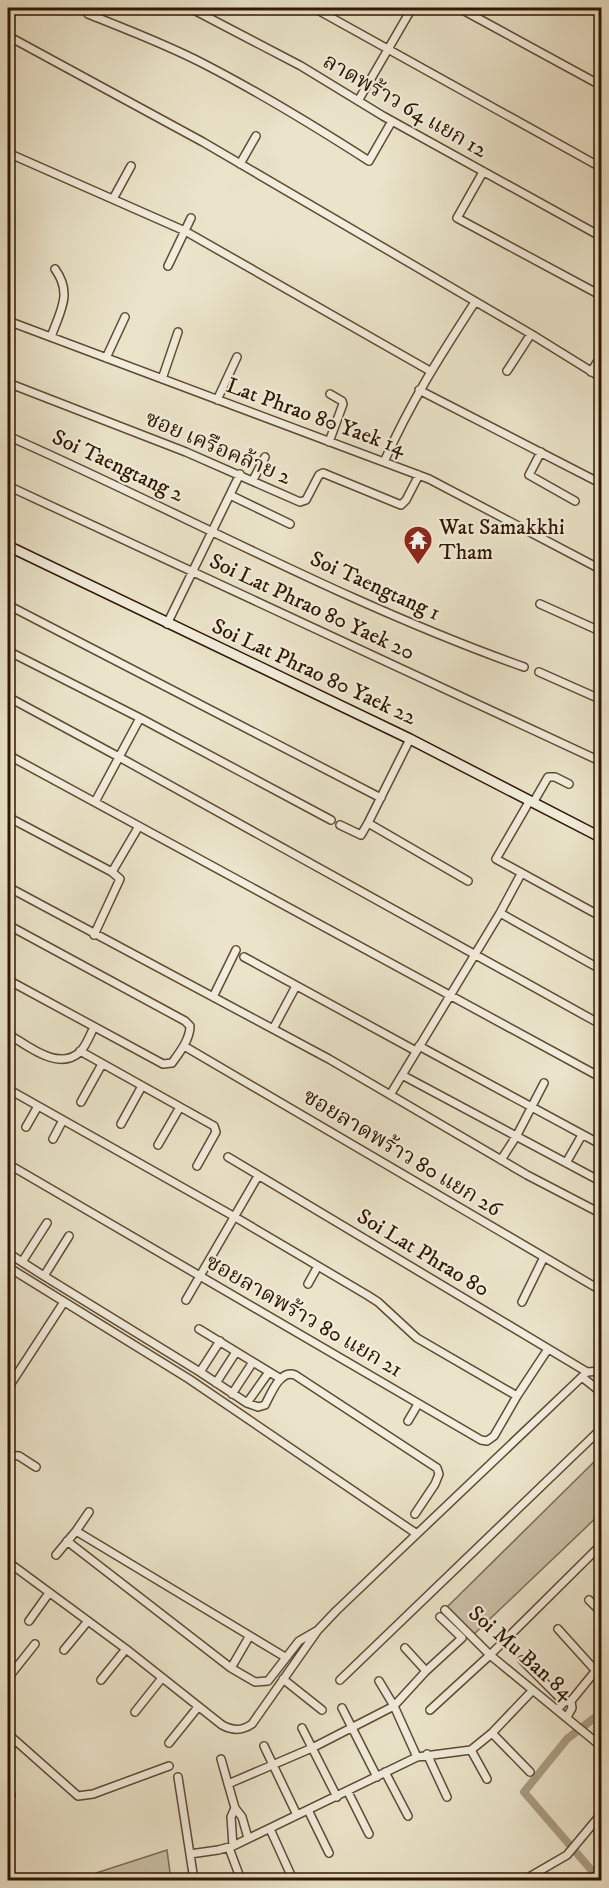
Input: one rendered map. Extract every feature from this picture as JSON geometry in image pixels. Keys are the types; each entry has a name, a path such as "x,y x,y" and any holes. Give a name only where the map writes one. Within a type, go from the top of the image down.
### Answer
{"street":[{"name":"ลาดพร้าว 64 แยก 12","path":"190,8 301,66 392,121 602,237"},
{"path":"314,8 602,168"},
{"path":"358,101 412,8"},
{"path":"459,8 602,87"},
{"path":"590,8 602,14"},
{"path":"88,14 207,65 307,122 369,161 392,121"},
{"path":"8,36 240,164 602,378"},
{"path":"240,164 256,136"},
{"path":"8,153 185,231 430,371"},
{"path":"113,199 131,166"},
{"path":"483,172 458,218 602,296"},
{"path":"168,266 191,218"},
{"path":"51,337 65,292 62,279 55,269"},
{"path":"384,462 403,418 430,371 475,302"},
{"path":"106,358 125,317"},
{"name":"Lat Phrao 80 Yaek 14","path":"8,321 418,475 446,487 602,570"},
{"path":"162,379 178,332"},
{"path":"507,371 531,334"},
{"path":"591,372 602,354"},
{"path":"218,400 237,357"},
{"name":"ซอย เครือคล้าย 2","path":"8,383 240,474 303,502 323,473 401,506 418,475"},
{"path":"419,390 602,484"},
{"path":"329,442 343,404 340,399 330,394"},
{"name":"Soi Taengtang 2","path":"8,436 213,531"},
{"path":"541,452 529,475 575,501"},
{"path":"253,480 264,457"},
{"path":"168,624 240,474"},
{"name":"Soi Lat Phrao 80 Yaek 20","path":"8,486 602,762"},
{"path":"230,495 290,524"},
{"name":"Soi Taengtang 1","path":"213,531 380,610 524,667"},
{"name":"Soi Lat Phrao 80 Yaek 22","path":"8,546 410,739 602,838"},
{"path":"540,604 602,632"},
{"path":"8,605 381,798"},
{"path":"8,651 140,718 331,820"},
{"path":"539,672 602,700"},
{"path":"8,697 119,756 602,1025"},
{"path":"95,802 140,718"},
{"path":"340,825 359,835 368,823 410,739"},
{"path":"8,755 602,1078"},
{"path":"569,784 555,777 548,777 496,859 602,917"},
{"path":"8,817 120,879 94,935"},
{"path":"368,823 468,881"},
{"path":"111,872 139,826"},
{"path":"390,1095 500,913 521,874"},
{"path":"8,887 329,1059 501,1160 602,1214"},
{"path":"500,913 602,970"},
{"path":"8,925 185,1021 190,1028 184,1046 172,1063 163,1064 8,980"},
{"path":"213,997 236,950"},
{"path":"244,957 602,1145"},
{"path":"273,1029 296,986"},
{"path":"8,1034 46,1056 54,1059 70,1058 80,1051 94,1027"},
{"name":"ซอยลาดพร้าว 80 แยก 26","path":"184,1046 602,1291"},
{"path":"80,1051 216,1129 197,1166"},
{"path":"81,1102 102,1064"},
{"path":"402,1075 602,1182"},
{"path":"501,1160 544,1083"},
{"path":"121,1124 142,1086"},
{"path":"8,1089 235,1217 378,1302 417,1338 517,1396"},
{"path":"26,1126 38,1106"},
{"path":"158,1145 180,1107"},
{"path":"52,1139 63,1120"},
{"path":"566,1163 582,1134"},
{"name":"Soi Lat Phrao 80","path":"228,1157 548,1349 584,1374 602,1393"},
{"name":"ซอยลาดพร้าว 80 แยก 21","path":"8,1164 481,1440 487,1441 494,1436 548,1349"},
{"path":"186,1300 258,1176"},
{"path":"22,1262 47,1223"},
{"path":"44,1276 69,1236"},
{"path":"8,1253 247,1403 258,1407 265,1405 281,1379 290,1373 295,1375 437,1468 439,1474 435,1484 415,1514"},
{"path":"522,1302 544,1257"},
{"path":"308,1284 318,1266"},
{"path":"8,1267 189,1379 417,1534"},
{"path":"8,1388 36,1348 63,1302"},
{"path":"199,1329 281,1379"},
{"path":"200,1372 220,1341"},
{"path":"216,1383 236,1352"},
{"path":"232,1394 253,1362"},
{"path":"9,1565 126,1649 229,1729 244,1729 252,1724 318,1630 584,1374 602,1371"},
{"path":"247,1403 269,1372"},
{"path":"408,1421 418,1404"},
{"path":"340,1680 602,1428"},
{"path":"8,1455 19,1456 36,1467"},
{"path":"56,1555 76,1532 89,1512"},
{"path":"76,1532 285,1657"},
{"path":"67,1541 231,1668 255,1682 268,1681 299,1641 318,1630"},
{"path":"429,1710 490,1655 602,1544"},
{"path":"29,1622 49,1593"},
{"path":"588,1600 602,1613"},
{"name":"Soi Mu Ban 84","path":"426,1671 462,1638 443,1613 532,1691 574,1722 602,1747"},
{"path":"64,1650 88,1621"},
{"path":"558,1629 596,1670"},
{"path":"231,1668 249,1637"},
{"path":"8,1678 35,1644"},
{"path":"228,1784 312,1748 394,1706 426,1671 405,1648"},
{"path":"101,1680 126,1649"},
{"path":"522,1660 568,1702 572,1708 567,1717"},
{"path":"557,1710 568,1702 602,1663"},
{"path":"135,1712 162,1678"},
{"path":"283,1679 322,1710"},
{"path":"379,1681 394,1706 417,1757"},
{"path":"190,1854 231,1847 417,1757 471,1750 492,1733 532,1691"},
{"path":"169,1743 198,1707"},
{"path":"342,1708 377,1777"},
{"path":"302,1728 337,1797"},
{"path":"492,1733 530,1772"},
{"path":"8,1734 78,1796 93,1794 170,1766"},
{"path":"8,1749 15,1741"},
{"path":"264,1746 297,1815"},
{"path":"471,1750 487,1779"},
{"path":"427,1755 447,1797"},
{"path":"221,1759 235,1808 242,1817 248,1838"},
{"path":"386,1772 408,1816"},
{"path":"178,1777 194,1881"},
{"path":"348,1791 369,1834"},
{"path":"235,1808 231,1817 231,1847 241,1881"},
{"path":"308,1810 329,1854"},
{"path":"524,1881 567,1855 602,1814"},
{"path":"270,1829 290,1873"}],"shaded area":[{"path":"601,1455 601,1513 470,1638 443,1611"},
{"path":"167,1850 171,1880 98,1880 96,1873"}],"waterway":[{"path":"600,1880 524,1792 567,1739 602,1712"}],"place":[{"name":"Wat Samakkhi Tham","path":"418,566"}]}
